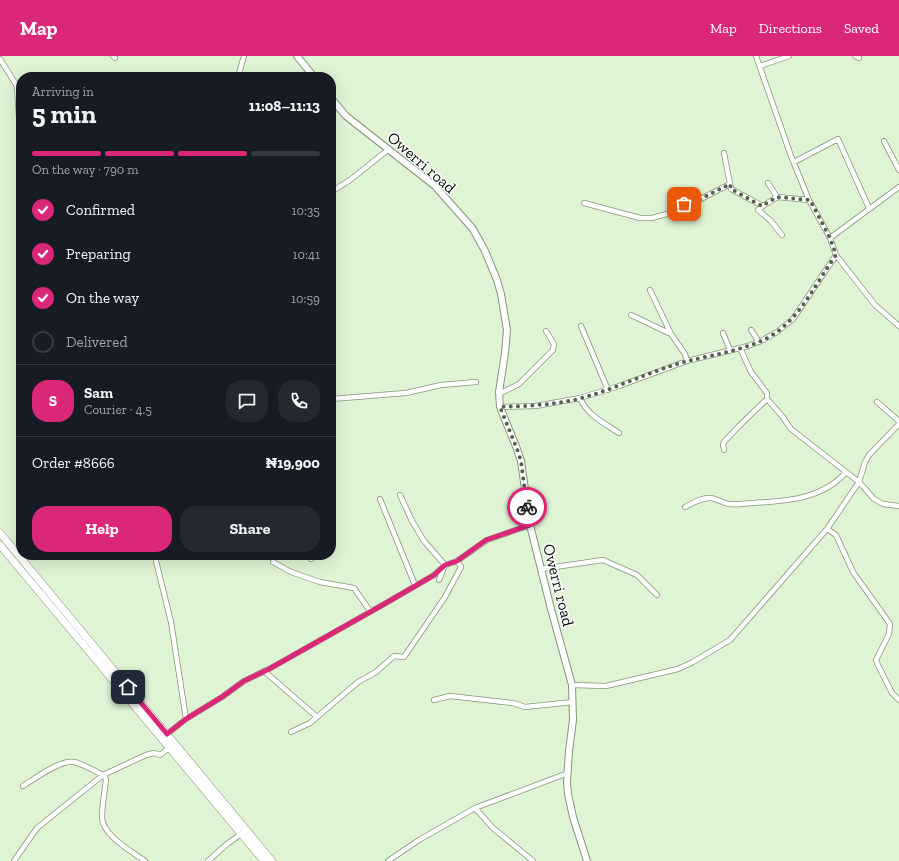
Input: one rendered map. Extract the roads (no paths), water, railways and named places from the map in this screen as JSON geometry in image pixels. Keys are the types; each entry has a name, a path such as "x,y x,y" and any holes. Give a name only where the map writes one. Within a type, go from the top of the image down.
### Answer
{"highway":[{"path":"0,534 16,553"},
{"path":"0,545 264,861"},
{"path":"22,560 272,861"}],"main road":[{"path":"297,56 310,72"},
{"name":"Owerri road","path":"336,104 346,116 435,186 473,229 485,251 497,280 507,330 499,394 500,407 521,461 530,525 572,685 573,720 569,751 568,788 570,805 587,861"}],"street":[{"path":"239,72 244,56"},
{"path":"756,56 794,162 810,200 830,238 836,255 875,305 899,326"},
{"path":"760,66 789,56"},
{"path":"0,60 16,84"},
{"path":"794,162 838,139 869,208"},
{"path":"884,141 899,170"},
{"path":"336,189 350,180 389,149"},
{"path":"724,153 731,189 762,206"},
{"path":"768,183 777,197"},
{"path":"584,203 640,218 652,218 674,212 684,204 691,204 730,184"},
{"path":"830,238 869,208 898,189"},
{"path":"782,235 758,210 777,197 810,200"},
{"path":"500,407 536,406 580,398 608,390 687,361 758,342 776,332 793,319 836,255"},
{"path":"650,290 672,334 685,354 687,361"},
{"path":"632,315 672,334"},
{"path":"581,326 608,390"},
{"path":"751,330 758,342"},
{"path":"499,394 519,384 553,350 554,344 546,331"},
{"path":"723,333 730,350"},
{"path":"740,348 751,372 767,393 767,399 791,428 859,482 878,502 899,506"},
{"path":"336,399 406,393 441,385 476,382"},
{"path":"580,398 589,412 618,433"},
{"path":"724,450 724,442 767,399"},
{"path":"572,685 606,686 678,669 730,640 827,529 859,482 865,462 869,455 899,422 876,402"},
{"path":"685,507 704,498 711,498 729,504 805,498 840,480 846,472"},
{"path":"400,495 412,521 424,541 445,565"},
{"path":"380,500 415,585"},
{"path":"167,734 186,719 222,697 244,681 434,575 445,565 457,561 486,540 530,525"},
{"path":"827,529 836,535 853,572 890,624 889,634 876,660 892,693 899,700"},
{"path":"156,560 171,622 186,719"},
{"path":"541,569 603,560 637,575 657,595"},
{"path":"291,732 310,723 358,682 376,672 394,656 404,657 445,597 461,567 457,561"},
{"path":"273,562 291,572 320,582 354,588 370,611"},
{"path":"439,580 445,565"},
{"path":"264,671 317,717"},
{"path":"434,700 450,696 513,703 525,707 573,702"},
{"path":"14,861 37,828 103,775 146,755 154,753 160,755 169,748"},
{"path":"23,786 64,762 74,762 103,775 106,779 102,818 105,829 144,861"},
{"path":"388,861 419,840 476,808 568,773"},
{"path":"476,808 493,828 533,861"},
{"path":"208,861 241,834"}]}
